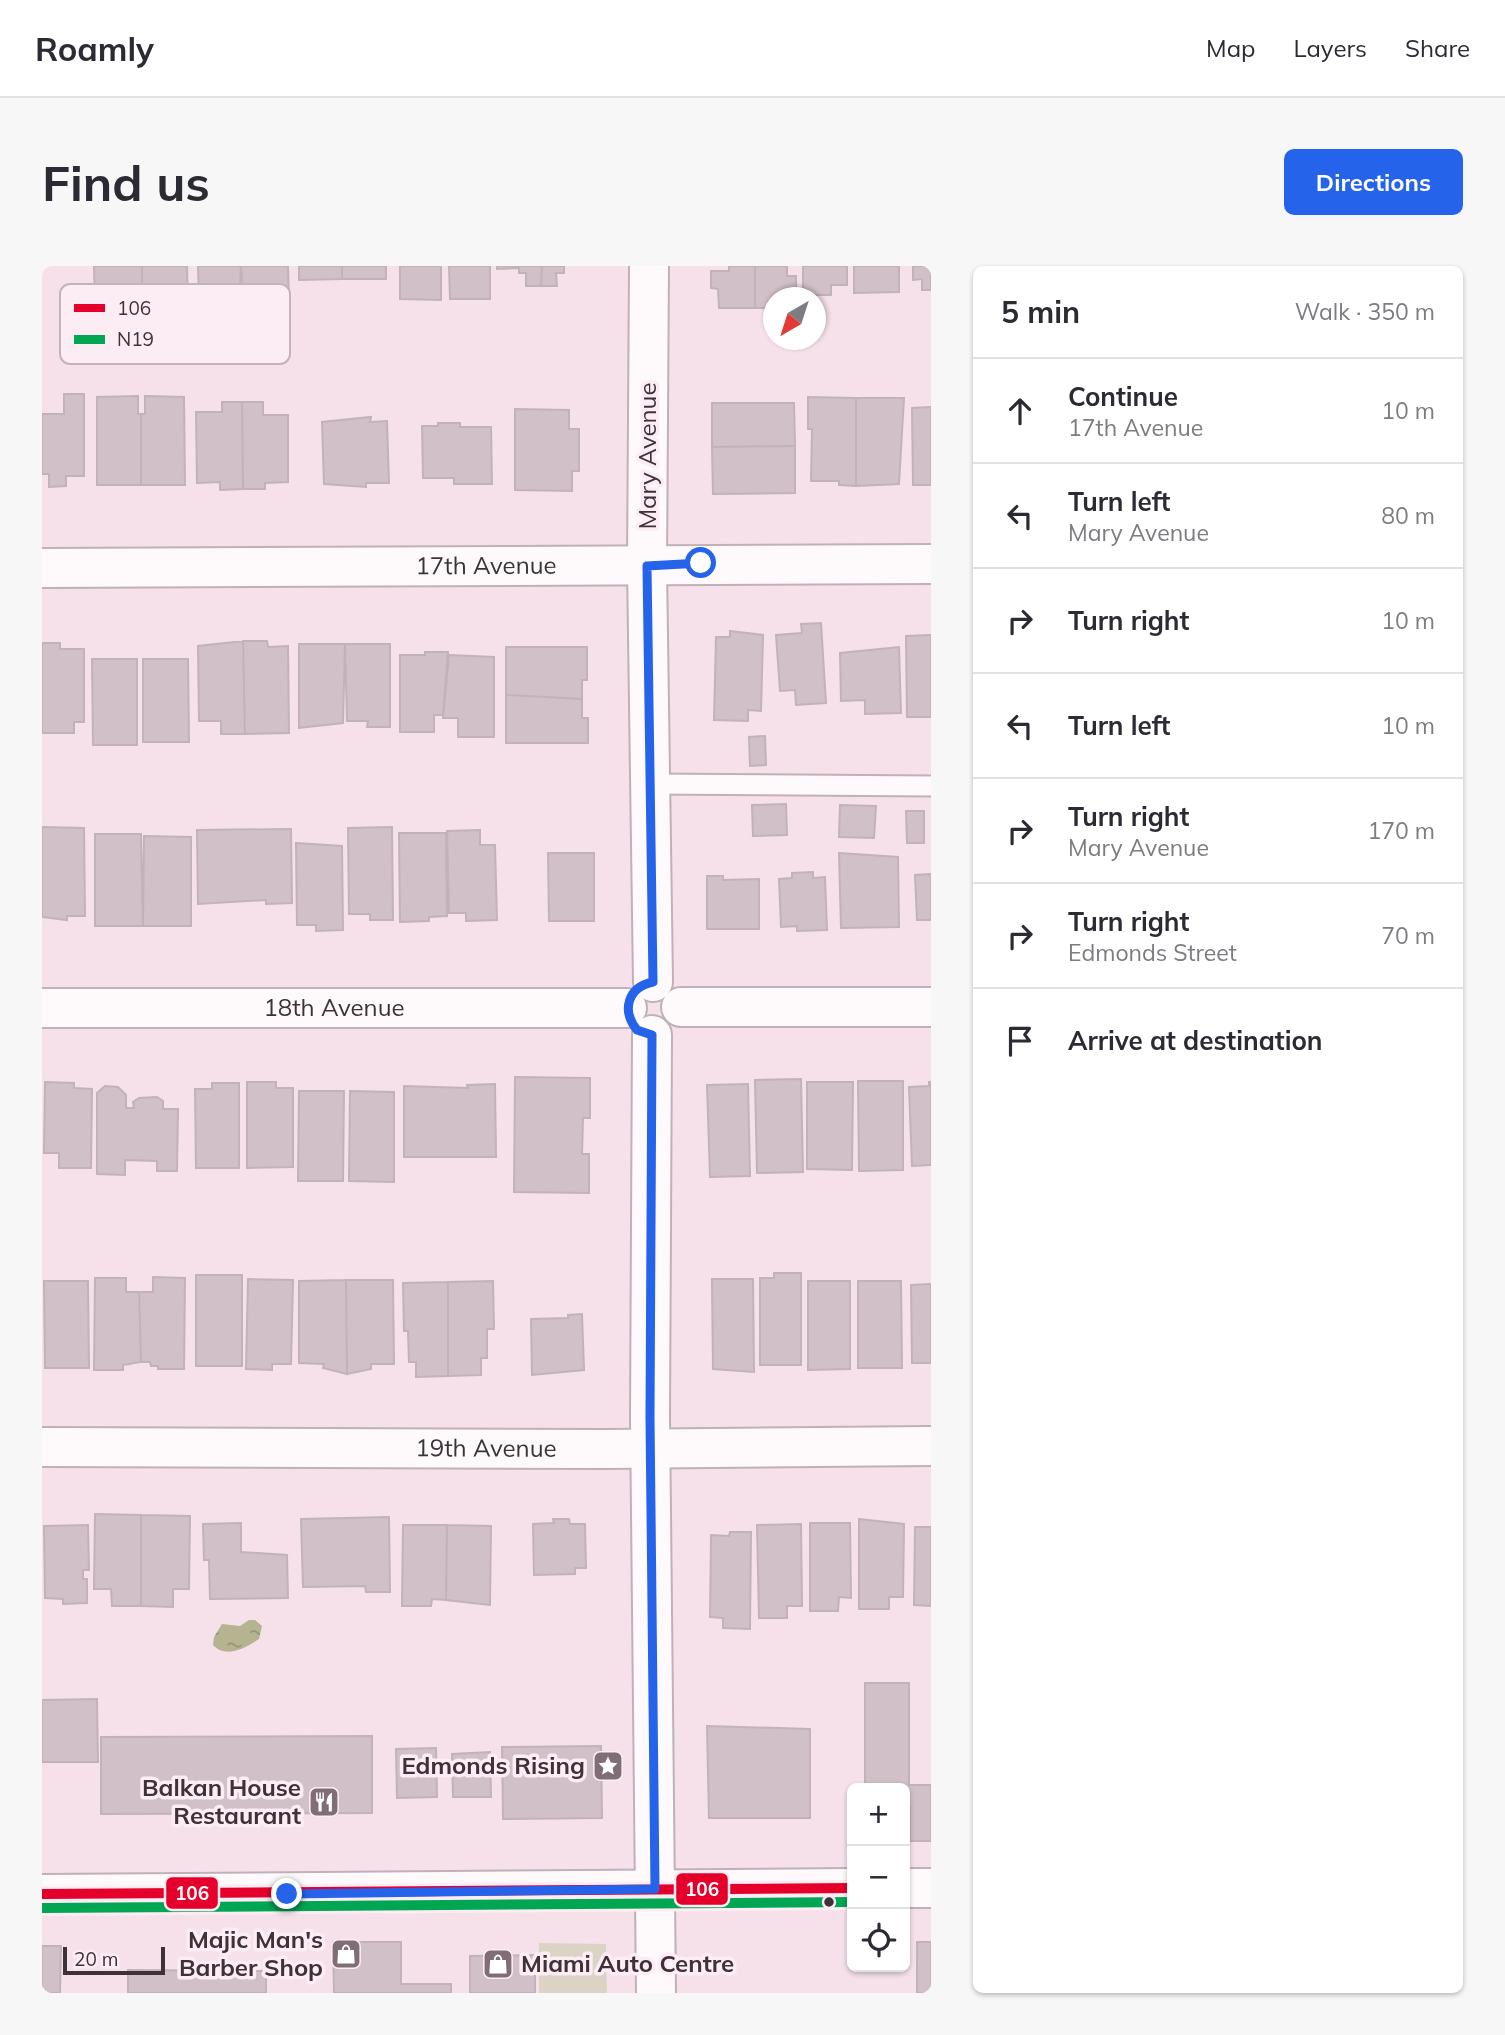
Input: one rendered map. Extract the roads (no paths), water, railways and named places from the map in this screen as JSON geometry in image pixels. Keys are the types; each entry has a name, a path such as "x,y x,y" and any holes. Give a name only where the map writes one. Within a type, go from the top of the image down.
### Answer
{"street":[{"name":"Mary Avenue","path":"649,266 647,566 653,1008 651,1447 656,1993"},
{"name":"17th Avenue","path":"42,568 931,564"},
{"name":"18th Avenue","path":"42,1008 931,1007"},
{"name":"19th Avenue","path":"42,1447 931,1447"},
{"path":"42,1894 847,1888"},
{"path":"910,1888 931,1888"}],"lane":[{"path":"649,783 931,786"}],"water":[{"path":"249,1620 255,1620 262,1626 259,1639 242,1649 230,1652 213,1645 214,1637 222,1624 240,1626"}],"place":[{"name":"Edmonds Rising","path":"608,1766"},
{"name":"Balkan House Restaurant","path":"324,1802"},
{"name":"Majic Man's Barber Shop","path":"346,1954"},
{"name":"Miami Auto Centre","path":"498,1964"}]}
